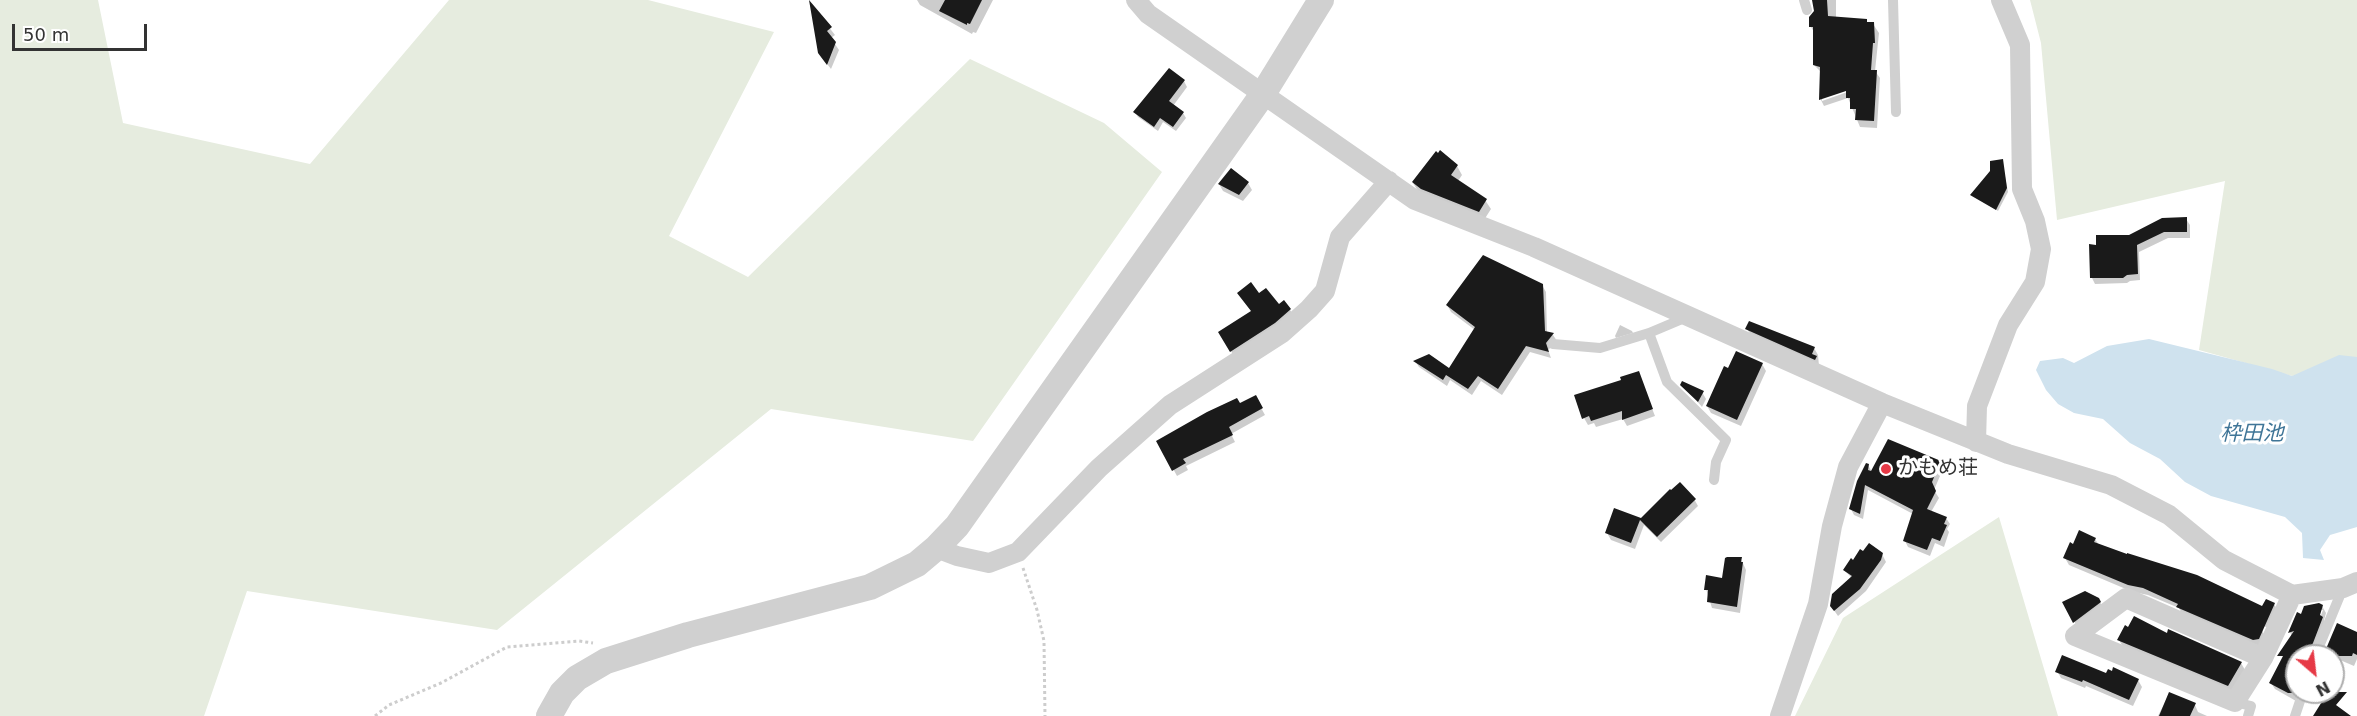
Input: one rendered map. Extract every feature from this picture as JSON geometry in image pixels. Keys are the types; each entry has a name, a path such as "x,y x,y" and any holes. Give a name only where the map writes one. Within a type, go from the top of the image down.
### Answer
{"street":[{"path":"1136,0 1148,14 1330,143 1415,200 1534,247 1882,403 1976,442 2110,485 2169,515 2224,560 2292,595 2350,585"},
{"path":"549,716 562,693 577,678 606,662 688,635 870,586 917,564 936,548 957,526 1263,94 1321,0"},
{"path":"1976,442 1977,406 2008,325 2034,282 2041,249 2035,221 2022,189 2020,45 2001,0"},
{"path":"936,548 957,556 990,563 1018,552 1099,468 1170,405 1282,333 1309,309 1325,291 1340,237 1389,181"},
{"path":"1780,716 1818,604 1832,526 1848,467 1882,403"},
{"path":"2263,658 2126,598 2074,636 2241,709 2292,595"}],"lane":[{"path":"1893,0 1896,112"},
{"path":"1553,344 1600,348 1649,333 1687,316"},
{"path":"1649,333 1667,382 1726,440 1716,462 1714,480"},
{"path":"2320,644 2350,585"}],"path":[{"path":"1018,552 1037,610 1044,641 1045,716"},
{"path":"375,716 389,705 441,683 507,647 579,641 599,643"}],"shaded area":[{"path":"0,0 98,0 123,123 310,164 449,0 648,0 774,32 669,236 748,277 970,59 1104,123 1162,172 973,441 771,409 497,630 247,591 204,716 0,716"},
{"path":"2030,0 2357,0 2357,363 2292,376 2199,350 2225,181 2057,220 2041,43"},
{"path":"1999,517 2058,716 1795,716 1843,618"}],"water":[{"name":"枠田池","path":"2149,339 2292,376 2339,355 2357,357 2357,527 2330,535 2320,550 2324,560 2303,558 2302,533 2285,517 2211,496 2185,482 2160,459 2130,443 2103,419 2074,413 2058,404 2046,390 2036,370 2040,361 2063,358 2074,363 2107,346"}],"building":[{"path":"809,0 832,27 827,31 836,42 827,65 818,53"},
{"path":"945,0 982,0 970,24 967,23 967,25 939,11"},
{"path":"1812,0 1827,0 1828,16 1867,19 1867,22 1874,22 1875,43 1873,43 1871,70 1877,70 1874,121 1855,120 1856,109 1850,109 1850,98 1846,98 1846,91 1819,100 1820,67 1813,65 1813,27 1809,27 1809,17 1814,11"},
{"path":"1169,68 1185,80 1169,101 1184,112 1173,127 1160,118 1154,127 1133,112"},
{"path":"1440,150 1458,165 1451,175 1487,199 1479,212 1421,189 1412,182 1436,151 1438,153"},
{"path":"2003,159 2007,188 1996,210 1970,195 1990,171 1990,161"},
{"path":"1231,168 1249,182 1239,195 1218,184"},
{"path":"2187,217 2187,232 2164,232 2137,245 2138,274 2127,275 2123,278 2090,278 2089,244 2096,245 2096,235 2129,235 2162,218"},
{"path":"1483,255 1543,284 1545,331 1554,333 1546,343 1549,352 1526,346 1498,389 1478,376 1468,389 1446,375 1443,380 1413,361 1429,354 1449,368 1475,327 1446,305"},
{"path":"1251,282 1259,293 1266,288 1279,304 1284,300 1291,309 1275,323 1230,352 1218,332 1251,311 1237,293"},
{"path":"1749,321 1815,347 1812,354 1817,356 1815,360 1745,329"},
{"path":"1736,351 1763,363 1737,420 1706,406 1724,366 1728,368"},
{"path":"1639,371 1653,409 1622,420 1622,411 1591,421 1589,416 1582,419 1574,395 1621,380 1620,377"},
{"path":"1682,381 1704,391 1698,402 1680,385"},
{"path":"1256,395 1263,408 1229,427 1233,435 1183,459 1186,463 1172,471 1156,441 1237,398 1240,403"},
{"path":"1888,439 1941,461 1932,482 1936,491 1927,509 1947,517 1944,524 1947,525 1940,541 1932,538 1927,550 1903,541 1913,510 1865,485 1860,514 1849,509 1857,481 1866,463 1869,464 1868,470 1871,471"},
{"path":"1680,482 1696,499 1657,537 1640,520 1631,543 1605,533 1614,508 1641,518"},
{"path":"2079,530 2096,538 2094,542 2197,575 2262,606 2266,599 2275,603 2259,639 2253,640 2176,607 2178,604 2143,588 2128,585 2063,558 2070,542 2073,544"},
{"path":"1869,543 1883,553 1881,560 1860,589 1834,611 1830,606 1832,594 1852,576 1843,570 1851,558 1853,560 1860,549 1863,551"},
{"path":"1727,557 1742,557 1741,562 1743,562 1737,607 1707,602 1708,590 1704,590 1706,575 1722,578"},
{"path":"2085,591 2099,598 2101,602 2073,623 2062,602"},
{"path":"2319,603 2323,605 2320,615 2323,617 2313,644 2285,644 2294,631 2288,633 2297,612 2301,614 2304,606"},
{"path":"2134,616 2167,633 2168,629 2242,662 2228,686 2117,640 2125,625 2128,627"},
{"path":"2337,623 2357,632 2357,655 2353,653 2352,656 2345,656 2345,644 2328,644"},
{"path":"2285,644 2285,691 2269,683 2283,656 2277,656"},
{"path":"2062,655 2106,673 2108,669 2112,671 2113,667 2139,679 2129,700 2083,680 2082,682 2055,672"},
{"path":"2169,692 2196,703 2190,716 2159,716"},
{"path":"2320,704 2337,704 2351,716 2313,716"}],"place":[{"name":"かもめ荘","path":"1886,469"}]}
